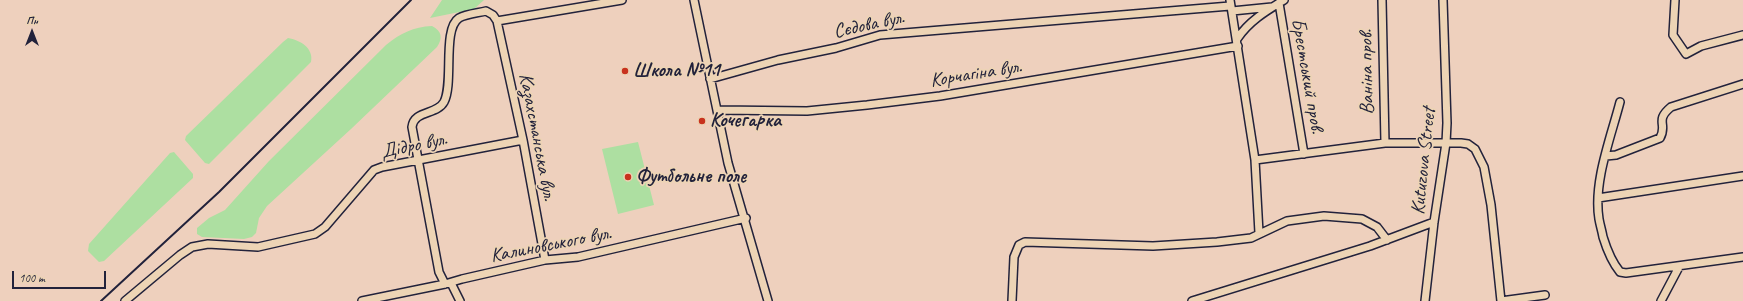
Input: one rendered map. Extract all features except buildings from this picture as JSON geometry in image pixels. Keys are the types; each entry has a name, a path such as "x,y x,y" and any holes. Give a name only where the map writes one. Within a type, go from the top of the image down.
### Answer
{"street":[{"path":"460,301 439,272 412,127 413,121 417,117 439,107 444,101 448,78 450,38 455,22 465,16 486,11 497,21 622,0"},
{"path":"694,0 728,164 746,218 768,301"},
{"name":"Ваніна пров.","path":"1382,0 1385,143"},
{"name":"Kutuzova Street","path":"1425,301 1434,222 1446,143 1447,123 1443,0"},
{"path":"1674,0 1673,35 1686,54 1701,46 1743,35"},
{"path":"1237,43 1248,24 1279,3"},
{"name":"Сєдова вул.","path":"710,80 778,60 836,48 880,35 1279,3"},
{"name":"Брестський пров.","path":"1279,3 1304,154"},
{"path":"1231,6 1255,160 1259,233"},
{"name":"Казахстанська вул.","path":"497,21 523,140 545,260"},
{"name":"Корчагіна вул.","path":"718,110 807,110 867,105 947,95 1237,43"},
{"path":"1606,156 1616,155 1660,138 1663,132 1661,119 1663,114 1671,107 1743,84"},
{"path":"1620,102 1603,164 1598,198 1598,218 1607,250 1614,265 1620,272 1642,272 1743,257"},
{"name":"Дідро вул.","path":"125,301 180,255 192,247 208,244 258,247 314,234 325,227 374,170 382,167 523,140"},
{"path":"1255,160 1385,143 1468,144 1475,148 1484,167 1491,205 1501,301 1545,295"},
{"path":"1598,198 1743,176"},
{"path":"1012,301 1014,257 1019,245 1025,242 1153,246 1217,242 1251,238 1286,221 1301,218 1353,217 1369,221 1377,227 1387,240"},
{"name":"Калиновського вул.","path":"362,301 448,284 462,279 545,260 578,258 746,218"},
{"path":"1192,301 1387,240 1434,222"},
{"path":"1661,301 1679,267"}],"green space":[{"path":"442,0 484,0 474,9 430,18"},
{"path":"432,26 440,32 441,38 437,47 267,206 259,218 256,233 252,237 244,239 202,237 197,234 197,228 209,218 225,210 269,161 386,45 408,31"},
{"path":"288,38 301,43 308,49 311,62 209,164 205,163 185,140 186,136"},
{"name":"Футбольне поле","path":"638,142 654,205 618,214 602,149"},
{"path":"174,152 193,174 193,178 104,261 99,262 88,251 89,244 170,153"}],"railway":[{"path":"101,301 219,192 411,0"}],"place":[{"name":"Школа №11","path":"625,71"},
{"name":"Кочегарка","path":"702,121"},
{"name":"Футбольне поле","path":"628,177"}]}
